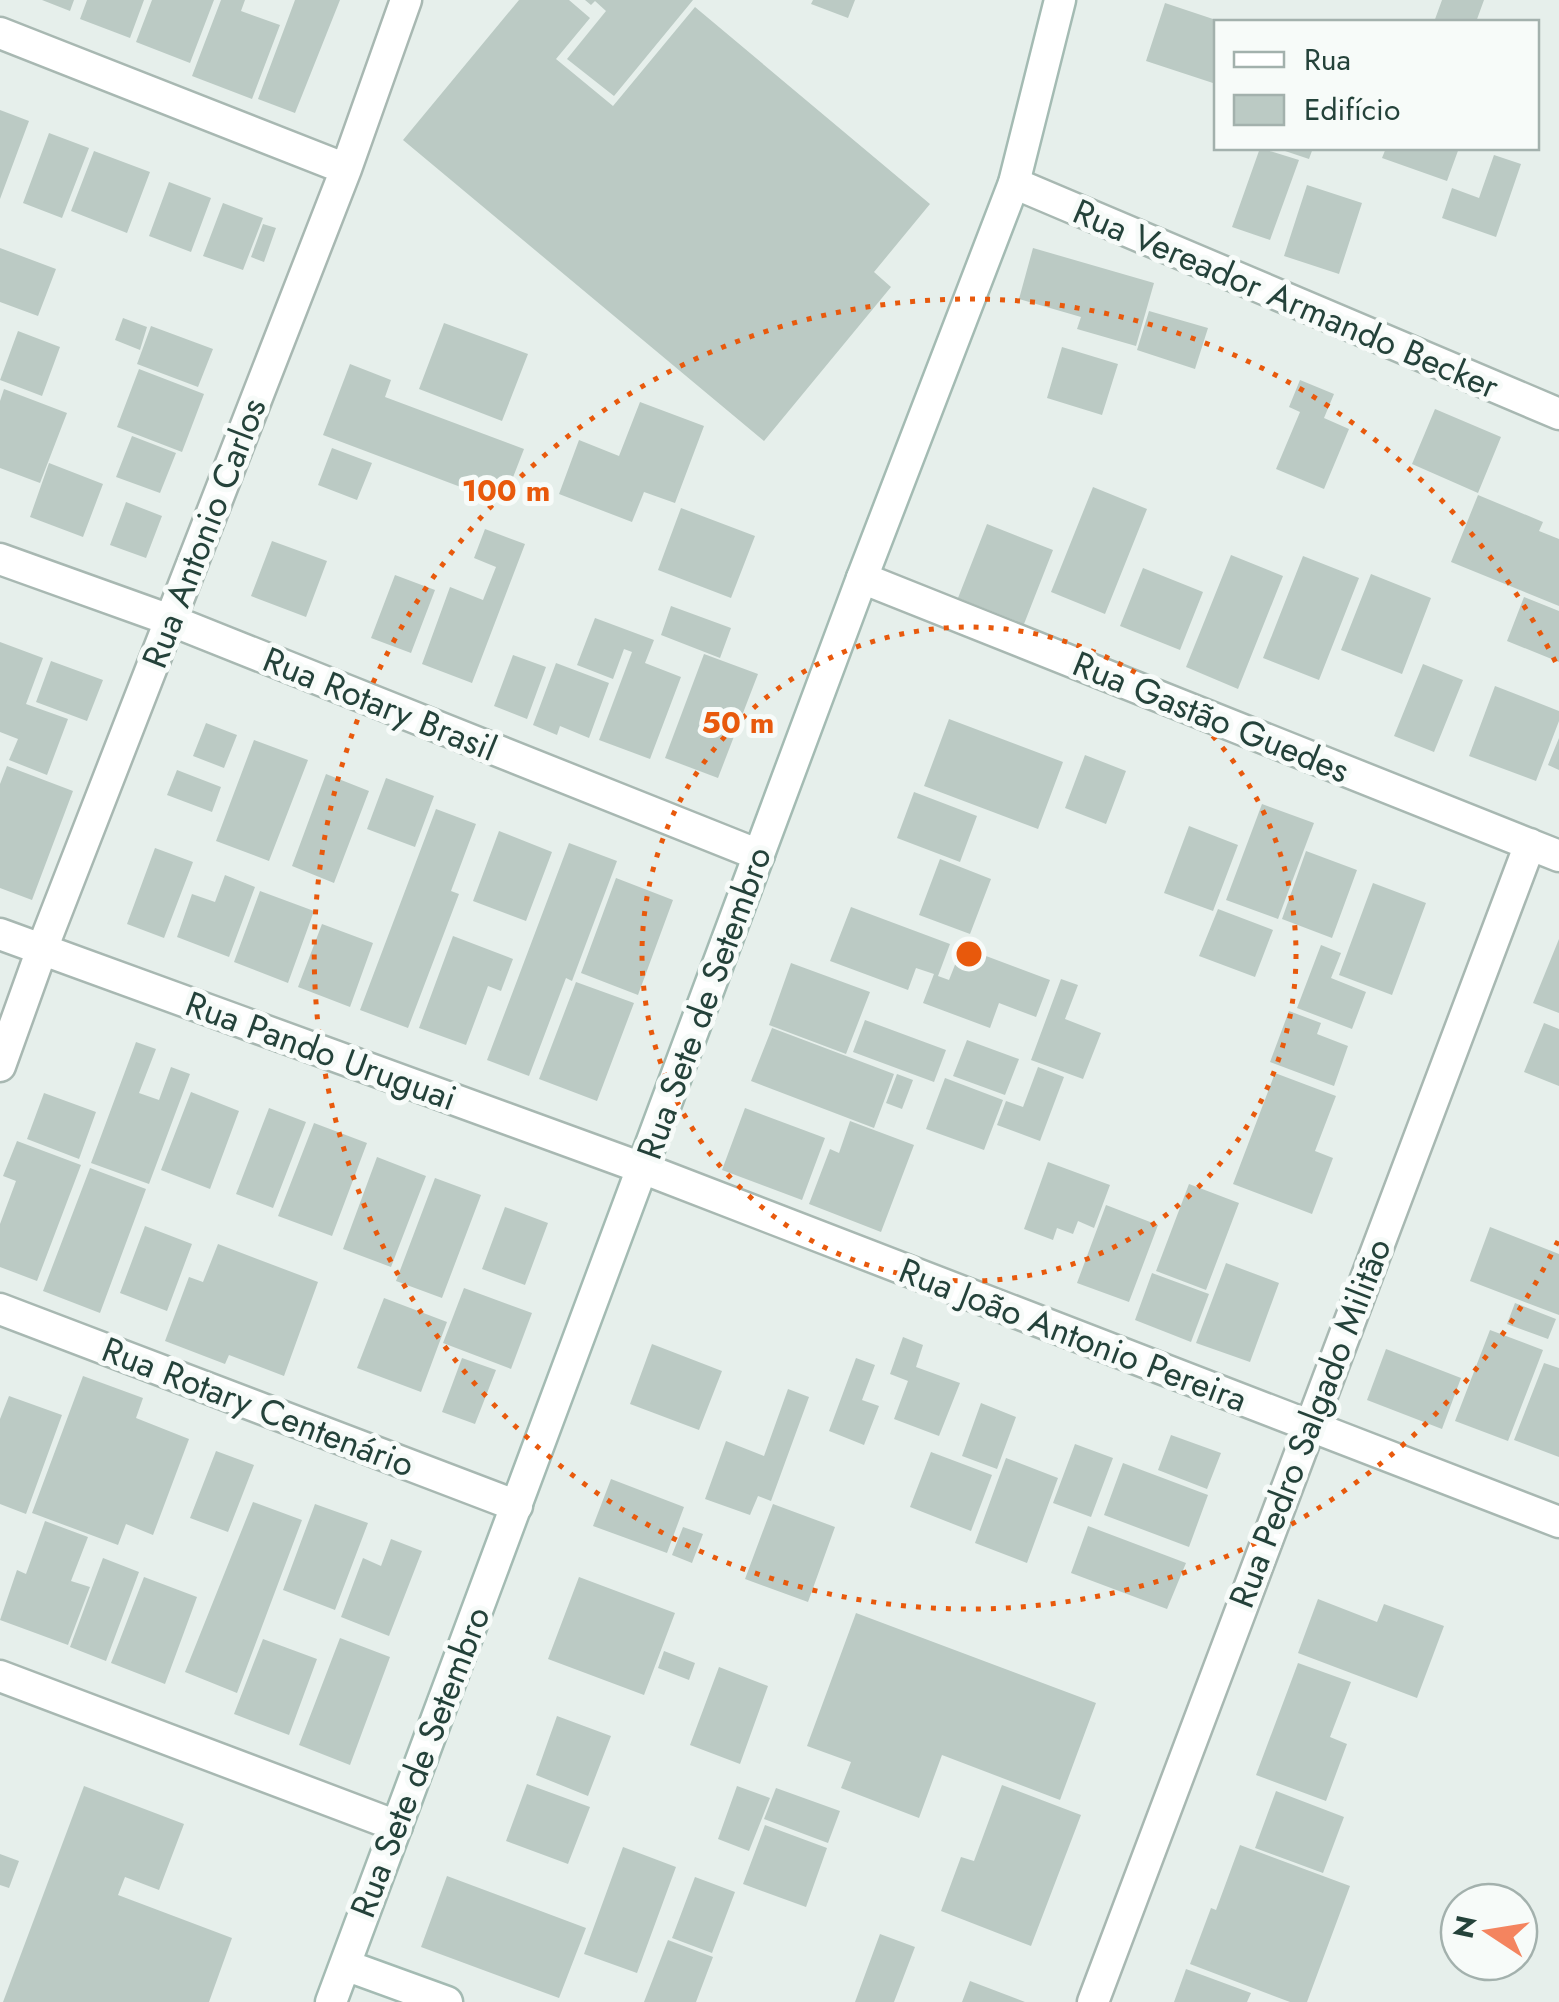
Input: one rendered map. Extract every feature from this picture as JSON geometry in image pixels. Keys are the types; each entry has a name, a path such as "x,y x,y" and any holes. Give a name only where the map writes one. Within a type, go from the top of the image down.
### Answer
{"street":[{"name":"Rua Antonio Carlos","path":"0,1066 346,169 406,0"},
{"name":"Rua Sete de Setembro","path":"331,2002 862,578 1014,183 1060,0"},
{"path":"0,33 346,169"},
{"name":"Rua Vereador Armando Becker","path":"1014,183 1559,414"},
{"name":"Rua Rotary Brasil","path":"0,559 170,620 759,855"},
{"name":"Rua Gastão Guedes","path":"862,578 1559,856"},
{"name":"Rua Pedro Salgado Militão","path":"1093,2002 1530,844"},
{"name":"Rua Pando Uruguai","path":"0,934 642,1168"},
{"name":"Rua João Antonio Pereira","path":"642,1168 1559,1522"},
{"name":"Rua Rotary Centenário","path":"0,1309 516,1506"},
{"path":"0,1676 396,1826"},
{"path":"345,1965 448,2002"}],"building":[{"path":"42,0 74,0 70,11"},
{"path":"87,0 144,0 130,38 80,19"},
{"path":"152,0 214,0 190,63 136,42"},
{"path":"221,0 245,0 241,11 280,25 252,99 192,76"},
{"path":"295,0 340,0 295,113 258,99"},
{"path":"519,0 569,0 590,18 556,59 613,106 695,7 930,204 874,272 891,287 764,441 403,140"},
{"path":"585,0 693,0 614,96 567,59 606,11 595,1 591,5"},
{"path":"813,0 855,0 848,18 811,4"},
{"path":"1442,0 1484,0 1477,20 1435,20"},
{"path":"1165,3 1216,20 1214,83 1146,61"},
{"path":"0,110 29,121 0,199"},
{"path":"49,133 89,148 62,218 23,203"},
{"path":"1259,150 1299,160 1270,240 1232,227"},
{"path":"1282,150 1312,150 1309,159"},
{"path":"1385,150 1458,150 1447,181 1382,158"},
{"path":"94,151 150,172 127,233 71,211"},
{"path":"1494,155 1521,164 1496,237 1442,218 1452,188 1479,198"},
{"path":"169,182 211,198 191,252 149,236"},
{"path":"1307,185 1362,203 1339,274 1284,256"},
{"path":"223,203 263,218 243,270 203,256"},
{"path":"263,224 276,228 264,262 251,257"},
{"path":"0,248 56,269 38,316 0,302"},
{"path":"1033,248 1154,283 1136,346 1077,329 1081,317 1019,299"},
{"path":"1149,311 1208,328 1195,369 1137,350"},
{"path":"123,318 147,327 140,350 115,340"},
{"path":"444,323 528,354 502,421 419,389"},
{"path":"151,326 213,349 198,387 137,364"},
{"path":"18,331 60,347 42,396 0,380"},
{"path":"1062,347 1118,364 1102,415 1047,398"},
{"path":"350,364 391,380 385,397 524,449 503,503 323,435"},
{"path":"139,369 204,394 182,452 117,427"},
{"path":"1300,380 1334,394 1324,418 1349,429 1324,489 1276,469 1300,412 1289,407"},
{"path":"4,389 67,413 40,483 0,468 0,401"},
{"path":"640,402 704,426 675,503 644,492 632,522 559,494 579,440 619,456"},
{"path":"1435,409 1501,437 1478,493 1412,464"},
{"path":"132,436 176,453 160,493 116,477"},
{"path":"332,448 372,463 357,500 318,485"},
{"path":"49,463 103,484 83,537 30,517"},
{"path":"1093,487 1147,509 1105,614 1051,592"},
{"path":"1478,495 1543,522 1539,531 1559,539 1559,606 1451,562"},
{"path":"126,502 162,516 146,558 110,545"},
{"path":"681,508 755,536 731,598 658,570"},
{"path":"987,524 1053,550 1024,624 958,598"},
{"path":"485,529 525,544 472,683 422,664 450,587 483,600 496,567 474,558"},
{"path":"272,541 327,561 306,617 251,596"},
{"path":"1231,555 1283,576 1238,689 1186,667"},
{"path":"1303,556 1359,578 1319,680 1263,658"},
{"path":"1143,568 1203,592 1180,650 1120,626"},
{"path":"1371,574 1431,598 1402,674 1341,650"},
{"path":"395,575 435,590 411,653 371,638"},
{"path":"1524,597 1559,611 1559,662 1507,641"},
{"path":"671,606 731,628 720,658 661,635"},
{"path":"595,618 654,640 645,663 681,677 650,759 599,740 632,652 624,649 613,679 577,665"},
{"path":"0,642 43,658 26,704 68,719 47,775 9,760 18,739 0,732"},
{"path":"704,654 758,674 718,778 665,758"},
{"path":"513,655 546,667 527,719 494,706"},
{"path":"51,661 103,680 87,721 36,702"},
{"path":"556,663 609,683 589,738 560,726 557,735 533,725"},
{"path":"1423,664 1463,680 1434,752 1394,736"},
{"path":"1495,686 1559,711 1559,721 1536,781 1469,756"},
{"path":"949,719 1063,762 1038,829 924,786"},
{"path":"206,723 237,735 224,768 193,756"},
{"path":"1559,738 1559,770 1548,765"},
{"path":"254,740 308,760 269,861 216,841"},
{"path":"1085,755 1126,771 1106,824 1065,808"},
{"path":"7,766 73,791 32,900 0,888 0,784"},
{"path":"177,770 221,787 212,812 167,795"},
{"path":"326,774 369,791 334,883 292,866"},
{"path":"386,778 434,796 415,847 367,829"},
{"path":"914,792 977,816 960,862 897,838"},
{"path":"1262,804 1314,823 1278,919 1226,900"},
{"path":"436,809 476,824 451,891 459,894 408,1028 360,1010"},
{"path":"1189,826 1238,845 1213,911 1164,893"},
{"path":"499,831 552,852 526,921 473,901"},
{"path":"569,843 617,861 572,981 566,978 529,1076 487,1060"},
{"path":"155,848 193,862 164,938 127,924"},
{"path":"1306,851 1357,870 1332,938 1282,919"},
{"path":"940,859 991,879 970,934 919,915"},
{"path":"225,875 255,887 229,957 177,937 192,894 215,902"},
{"path":"616,878 673,900 638,995 581,973"},
{"path":"1373,883 1426,903 1392,995 1339,975"},
{"path":"260,891 314,911 288,983 234,962"},
{"path":"851,907 950,944 938,976 949,980 962,947 1050,980 1036,1017 999,1003 990,1028 923,1003 934,974 916,968 908,990 830,961"},
{"path":"1218,909 1273,930 1255,977 1199,956"},
{"path":"322,924 373,943 350,1007 298,987"},
{"path":"453,936 513,959 501,991 488,986 466,1045 419,1028"},
{"path":"1559,939 1559,1013 1533,1003"},
{"path":"1321,945 1341,953 1331,978 1366,992 1352,1029 1297,1008"},
{"path":"791,963 870,992 846,1054 769,1025"},
{"path":"1061,979 1078,985 1065,1019 1101,1033 1083,1079 1031,1060"},
{"path":"576,982 634,1003 597,1101 539,1079"},
{"path":"1289,1011 1321,1023 1317,1034 1348,1046 1334,1086 1270,1062"},
{"path":"865,1020 946,1050 934,1082 853,1052"},
{"path":"1544,1023 1559,1029 1559,1086 1524,1072"},
{"path":"772,1028 894,1074 874,1128 751,1081"},
{"path":"967,1040 1019,1059 1005,1095 953,1076"},
{"path":"136,1042 156,1049 139,1093 159,1100 171,1067 190,1074 149,1184 91,1163"},
{"path":"1038,1067 1064,1077 1040,1141 997,1125 1006,1101 1023,1107"},
{"path":"1275,1073 1336,1096 1315,1151 1333,1158 1312,1214 1233,1184"},
{"path":"897,1074 913,1080 902,1109 886,1103"},
{"path":"945,1078 1003,1100 984,1150 926,1129"},
{"path":"191,1092 239,1111 210,1189 161,1170"},
{"path":"44,1093 96,1112 79,1159 27,1139"},
{"path":"269,1108 306,1122 273,1208 236,1194"},
{"path":"745,1108 825,1138 802,1200 722,1170"},
{"path":"850,1121 914,1145 881,1232 809,1204 830,1149 839,1153"},
{"path":"314,1123 367,1143 332,1236 278,1216"},
{"path":"17,1141 81,1165 37,1281 0,1267 0,1224 16,1181 3,1176"},
{"path":"377,1157 426,1176 391,1267 343,1249"},
{"path":"1048,1162 1110,1185 1094,1228 1078,1221 1073,1234 1057,1228 1053,1240 1024,1229"},
{"path":"90,1168 146,1189 100,1313 43,1291"},
{"path":"435,1178 481,1195 442,1298 396,1281"},
{"path":"1189,1184 1239,1203 1206,1290 1156,1271"},
{"path":"1106,1205 1158,1225 1129,1302 1077,1283"},
{"path":"505,1207 548,1223 525,1285 482,1269"},
{"path":"145,1226 192,1244 167,1311 120,1293"},
{"path":"1490,1227 1559,1254 1559,1315 1470,1281"},
{"path":"218,1244 318,1282 284,1376 229,1355 225,1364 165,1341 189,1277 203,1282"},
{"path":"1226,1263 1279,1283 1250,1362 1196,1343"},
{"path":"1152,1273 1209,1294 1191,1342 1135,1320"},
{"path":"464,1288 532,1313 511,1369 443,1343"},
{"path":"384,1298 447,1322 421,1392 357,1368"},
{"path":"1515,1303 1556,1319 1548,1339 1507,1324"},
{"path":"1490,1330 1543,1350 1508,1441 1455,1421"},
{"path":"903,1337 923,1345 916,1367 960,1383 939,1436 894,1419 908,1381 890,1374"},
{"path":"652,1344 722,1371 699,1430 630,1404"},
{"path":"1386,1349 1461,1378 1442,1429 1367,1400"},
{"path":"462,1358 496,1370 475,1424 442,1412"},
{"path":"856,1358 875,1365 862,1400 879,1406 864,1445 829,1431"},
{"path":"1544,1363 1559,1368 1559,1457 1514,1440"},
{"path":"83,1376 143,1398 136,1418 189,1439 153,1535 126,1524 118,1545 32,1513"},
{"path":"788,1389 809,1397 771,1501 758,1496 750,1515 705,1499 726,1441 764,1456"},
{"path":"9,1396 62,1415 26,1514 0,1504 0,1419"},
{"path":"981,1403 1016,1417 997,1469 962,1456"},
{"path":"1171,1435 1221,1453 1207,1489 1158,1470"},
{"path":"1075,1444 1113,1458 1091,1517 1053,1503"},
{"path":"216,1451 254,1465 228,1532 190,1518"},
{"path":"931,1452 992,1475 971,1531 910,1507"},
{"path":"1006,1458 1058,1478 1027,1563 975,1543"},
{"path":"1123,1463 1208,1495 1189,1547 1104,1515"},
{"path":"611,1479 684,1507 667,1553 593,1526"},
{"path":"253,1502 302,1520 237,1693 185,1672"},
{"path":"315,1504 368,1523 335,1610 283,1590"},
{"path":"773,1504 835,1527 808,1602 745,1579"},
{"path":"45,1521 88,1537 71,1581 90,1587 68,1645 0,1620 17,1570 26,1574"},
{"path":"1088,1526 1186,1563 1167,1609 1071,1573"},
{"path":"683,1527 703,1534 692,1563 672,1555"},
{"path":"391,1539 422,1551 389,1636 341,1617 363,1558 381,1566"},
{"path":"103,1558 139,1572 106,1661 70,1647"},
{"path":"144,1577 197,1597 165,1684 111,1663"},
{"path":"579,1577 675,1613 644,1695 548,1659"},
{"path":"1318,1599 1377,1622 1384,1604 1444,1626 1417,1698 1298,1653"},
{"path":"856,1613 1096,1703 1060,1800 942,1755 919,1818 841,1788 851,1762 807,1746"},
{"path":"340,1638 390,1657 350,1765 299,1745"},
{"path":"263,1639 317,1659 289,1735 234,1714"},
{"path":"664,1651 695,1663 689,1680 658,1668"},
{"path":"1298,1663 1351,1682 1330,1737 1347,1744 1326,1801 1256,1775"},
{"path":"719,1667 768,1686 740,1764 690,1745"},
{"path":"557,1716 611,1736 588,1796 536,1775"},
{"path":"527,1784 590,1807 568,1864 506,1841"},
{"path":"1002,1785 1081,1815 1031,1946 941,1911 961,1857 974,1861"},
{"path":"84,1786 184,1824 159,1890 125,1877 118,1895 232,1938 209,2002 3,2002"},
{"path":"737,1786 770,1798 749,1851 718,1839"},
{"path":"776,1788 840,1811 828,1843 764,1819"},
{"path":"1276,1791 1344,1817 1323,1873 1255,1848"},
{"path":"765,1825 827,1848 806,1907 743,1884"},
{"path":"1240,1845 1350,1886 1307,2002 1290,2002 1190,1964 1211,1908 1216,1910"},
{"path":"623,1847 676,1867 637,1973 584,1954"},
{"path":"0,1854 19,1861 9,1888 0,1885"},
{"path":"447,1876 586,1928 559,1998 421,1947"},
{"path":"695,1877 735,1892 712,1953 672,1938"},
{"path":"880,1934 915,1947 894,2002 855,2002"},
{"path":"668,1940 713,1957 696,2002 644,2002"},
{"path":"1186,1969 1251,1993 1247,2002 1174,2002"},
{"path":"970,1981 1025,2002 962,2002"}]}
